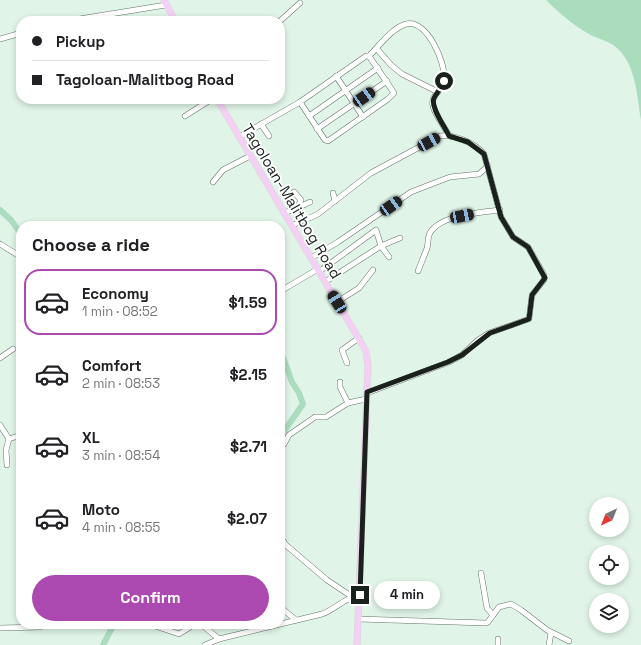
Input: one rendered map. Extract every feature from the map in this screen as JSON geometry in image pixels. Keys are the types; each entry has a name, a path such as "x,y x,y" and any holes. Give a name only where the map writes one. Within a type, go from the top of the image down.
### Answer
{"main road":[{"path":"165,2 172,16"},
{"name":"Tagoloan-Malitbog Road","path":"220,104 359,338 368,359 357,645"}],"street":[{"path":"93,16 165,2"},
{"path":"285,16 300,3"},
{"path":"239,137 300,102 366,56 369,56 404,25 414,24 419,26 430,38 443,70 444,81 434,98 433,106 449,136"},
{"path":"0,39 16,34"},
{"path":"377,49 391,65 402,74 438,92"},
{"path":"300,102 317,129 327,141 363,117 393,95 394,92 369,56"},
{"path":"309,116 378,68"},
{"path":"336,76 363,117"},
{"path":"317,129 387,80"},
{"path":"185,116 204,104"},
{"path":"261,124 269,136"},
{"path":"292,226 302,220 311,218 371,173 440,136 449,136 468,142 480,150 486,157 501,217 512,236 528,247 544,275 544,280 532,295 529,319 490,333 462,355 448,362 367,392"},
{"path":"213,182 223,170 250,156"},
{"path":"311,258 338,242 411,192 450,177 479,174 488,166"},
{"path":"294,192 301,200 296,208"},
{"path":"333,192 335,201"},
{"path":"284,214 310,202"},
{"path":"418,271 432,230 450,218 500,210"},
{"path":"285,288 319,270 376,230 381,246 389,257"},
{"path":"325,282 381,246 400,238"},
{"path":"0,244 16,254"},
{"path":"337,302 359,288 373,270"},
{"path":"347,363 342,354 342,350 359,338"},
{"path":"0,358 13,349"},
{"path":"340,382 340,387 348,403"},
{"path":"285,442 289,435 316,416 328,416 348,403 366,399"},
{"path":"0,424 9,439 6,450 7,466"},
{"path":"9,439 16,437"},
{"path":"285,544 327,580 351,596"},
{"path":"481,573 487,608 493,614"},
{"path":"285,623 330,611 351,596 360,595"},
{"path":"358,619 486,623 499,607 511,604 551,633 569,641"},
{"path":"285,611 296,620"},
{"path":"0,628 16,628"},
{"path":"164,629 179,634 187,629"},
{"path":"207,629 219,640"},
{"path":"205,645 261,629"},
{"path":"549,645 551,633"},
{"path":"498,639 498,645"}],"shaded area":[{"path":"546,0 641,0 641,120 635,81 623,55 614,46 577,27"}],"waterway":[{"path":"0,210 16,227"},
{"path":"285,363 292,382 299,393 303,404 285,430"},
{"path":"103,645 111,629"}],"route":[{"path":"360,595 360,560 364,506 367,392 454,360 462,355 478,340 490,333 529,319 530,300 534,292 545,278 526,244 513,237 501,217 486,157 480,150 468,142 449,136 436,112 433,106 434,98 444,81"}]}
